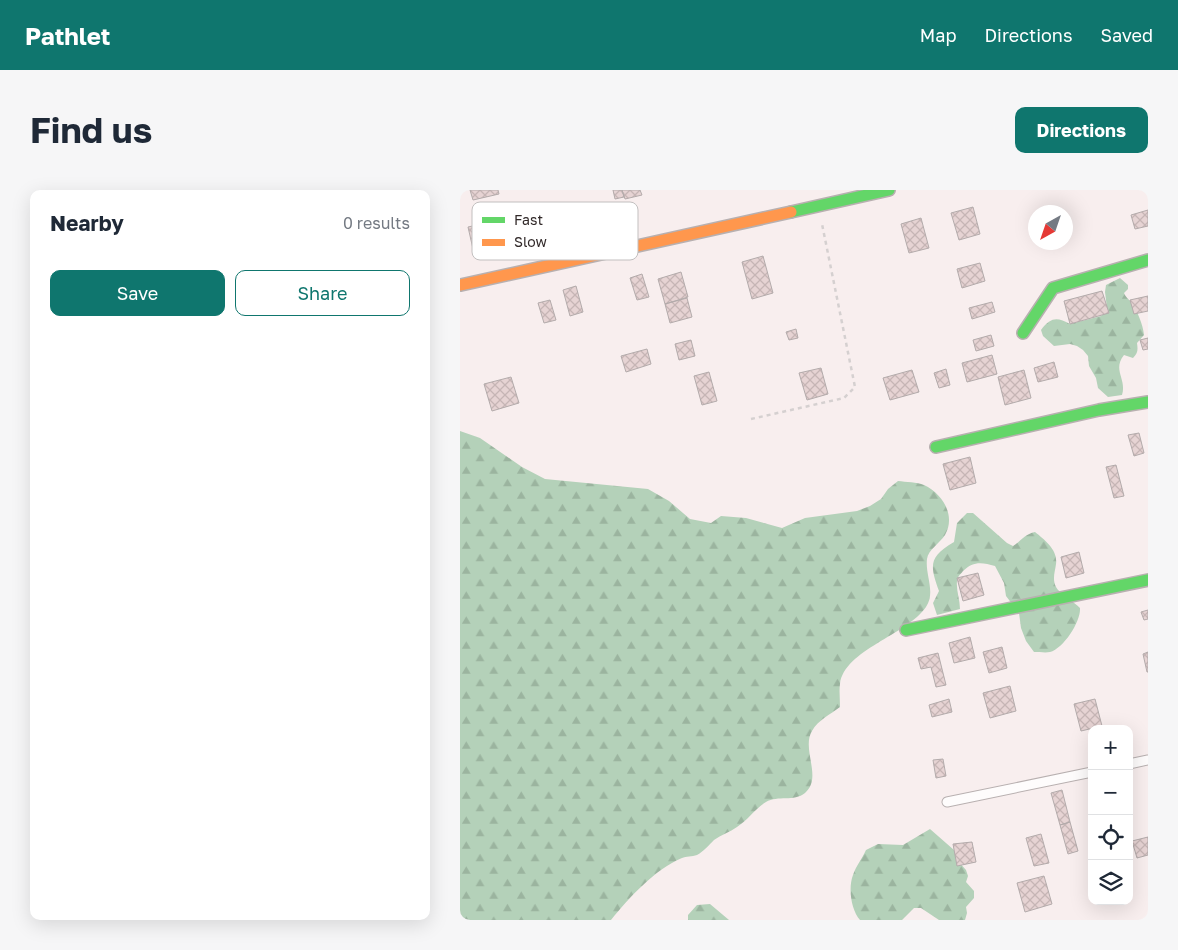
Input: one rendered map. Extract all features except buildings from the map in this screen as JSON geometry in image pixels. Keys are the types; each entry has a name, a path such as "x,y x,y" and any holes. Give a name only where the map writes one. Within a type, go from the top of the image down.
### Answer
{"street":[{"path":"638,246 889,190"},
{"path":"462,285 575,260"},
{"path":"1023,334 1053,288 1148,260"},
{"path":"936,447 1099,410 1148,402"},
{"path":"906,630 1148,580"}],"lane":[{"path":"1133,763 1148,760"},
{"path":"946,802 1088,773"}],"path":[{"path":"751,419 844,398 855,388 819,206"}],"green space":[{"path":"1120,278 1128,285 1128,289 1124,293 1138,314 1144,335 1137,343 1136,355 1133,358 1124,355 1119,365 1123,384 1122,395 1108,397 1098,388 1096,378 1089,366 1088,356 1083,350 1070,344 1054,346 1043,336 1041,330 1051,321 1058,319 1070,324 1101,316 1107,308 1106,285"},
{"path":"460,431 480,438 522,467 545,479 648,489 669,501 690,519 711,523 721,516 746,518 782,528 805,518 857,511 870,506 881,499 888,489 898,481 924,485 937,494 946,506 949,520 948,528 927,559 930,589 929,601 917,617 864,652 844,672 840,684 840,707 818,724 809,738 812,772 810,787 801,796 766,802 741,824 714,840 699,854 682,858 662,869 634,894 611,920 460,920"},
{"path":"967,513 973,513 1007,543 1013,546 1035,532 1053,550 1056,559 1054,578 1056,587 1080,608 1075,627 1061,645 1048,652 1034,652 1026,641 1021,628 1019,613 1006,596 1004,583 995,566 978,563 970,565 957,580 960,609 937,615 933,603 939,591 934,575 933,563 939,552 954,542 957,523"},
{"path":"930,829 954,850 958,861 966,870 968,876 966,882 974,891 974,898 966,907 965,920 939,920 921,908 914,908 902,920 860,920 854,911 851,899 851,880 866,850 878,844 903,845"},
{"path":"710,904 729,920 688,920 688,915 697,905"}],"traffic: fast":[{"path":"791,212 889,190"},
{"path":"1023,333 1053,288 1148,260"},
{"path":"936,447 1099,410 1148,402"},
{"path":"906,630 1148,580"}],"traffic: slow":[{"path":"638,246 791,212"},
{"path":"461,285 574,260"}]}
